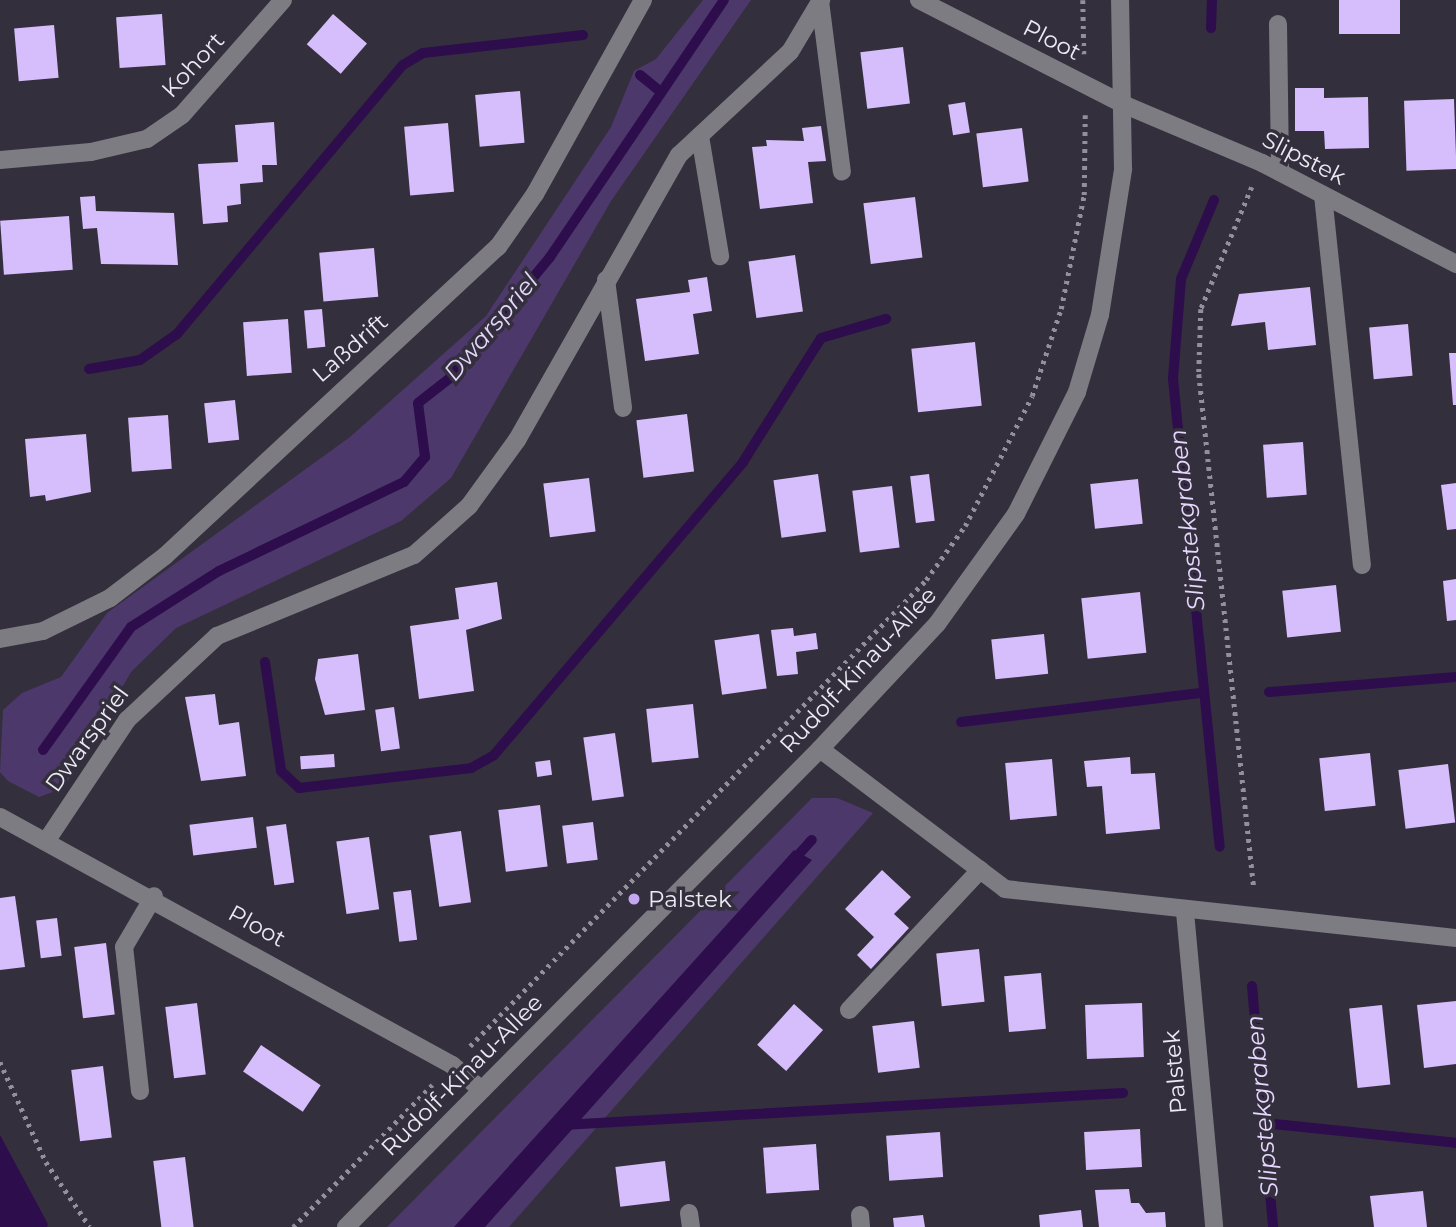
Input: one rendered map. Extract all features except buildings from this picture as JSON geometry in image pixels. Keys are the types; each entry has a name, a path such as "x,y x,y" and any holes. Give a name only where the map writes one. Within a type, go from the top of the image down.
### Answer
{"street":[{"name":"Kohort","path":"0,160 91,152 146,139 182,116 283,0"},
{"name":"Laßdrift","path":"0,639 43,631 110,598 165,556 498,247 536,194 643,0"},
{"name":"Dwarspriel","path":"47,840 127,720 217,636 414,555 469,506 517,440 679,155 790,52 821,0"},
{"path":"821,0 842,172"},
{"name":"Ploot","path":"919,0 1125,105"},
{"name":"Rudolf-Kinau-Allee","path":"346,1227 820,749 946,613 1047,458 1077,392 1100,315 1118,217 1125,105 1120,0"},
{"path":"1278,24 1280,172"},
{"name":"Slipstek","path":"1125,105 1262,163 1456,264"},
{"path":"700,136 720,256"},
{"path":"1323,195 1362,565"},
{"path":"606,280 623,408"},
{"path":"820,749 1005,889 1185,912 1456,938"},
{"name":"Ploot","path":"0,817 154,896 452,1065 482,1090"},
{"path":"849,1010 980,870"},
{"path":"141,1091 124,947 154,896"},
{"name":"Palstek","path":"1185,912 1214,1227"}],"path":[{"path":"293,1227 917,590 965,526 1032,396 1061,309 1084,195 1083,0"},
{"path":"1257,918 1199,374 1201,309 1262,163"},
{"path":"0,1062 46,1162 90,1227"}],"shaded area":[{"path":"703,0 751,0 611,201 451,478 401,521 176,628 131,672 64,788 39,797 8,781 0,772 3,710 22,693 61,677 107,613 350,437 486,316 611,127 634,71 656,59"},
{"path":"812,798 837,798 873,813 509,1227 387,1227"},
{"path":"794,850 812,860 485,1227 454,1227"},
{"path":"0,1135 48,1224 47,1227 0,1227"}],"waterway":[{"name":"Dwarspriel","path":"43,750 131,627 219,571 404,482 425,457 418,403 450,378 550,257 724,0"},
{"name":"Slipstekgraben","path":"1211,28 1212,0"},
{"path":"89,369 140,360 177,334 403,65 423,53 583,35"},
{"path":"640,75 660,91"},
{"name":"Slipstekgraben","path":"1214,200 1181,279 1173,379 1220,847"},
{"path":"265,662 281,771 299,788 471,768 494,755 743,462 821,338 886,319"},
{"path":"1269,692 1456,677"},
{"path":"961,722 1202,693"},
{"path":"791,863 812,840"},
{"name":"Slipstekgraben","path":"1252,986 1273,1227"},
{"path":"563,1125 1123,1093"},
{"path":"1264,1123 1456,1143"}],"place":[{"name":"Palstek","path":"634,899"}]}
